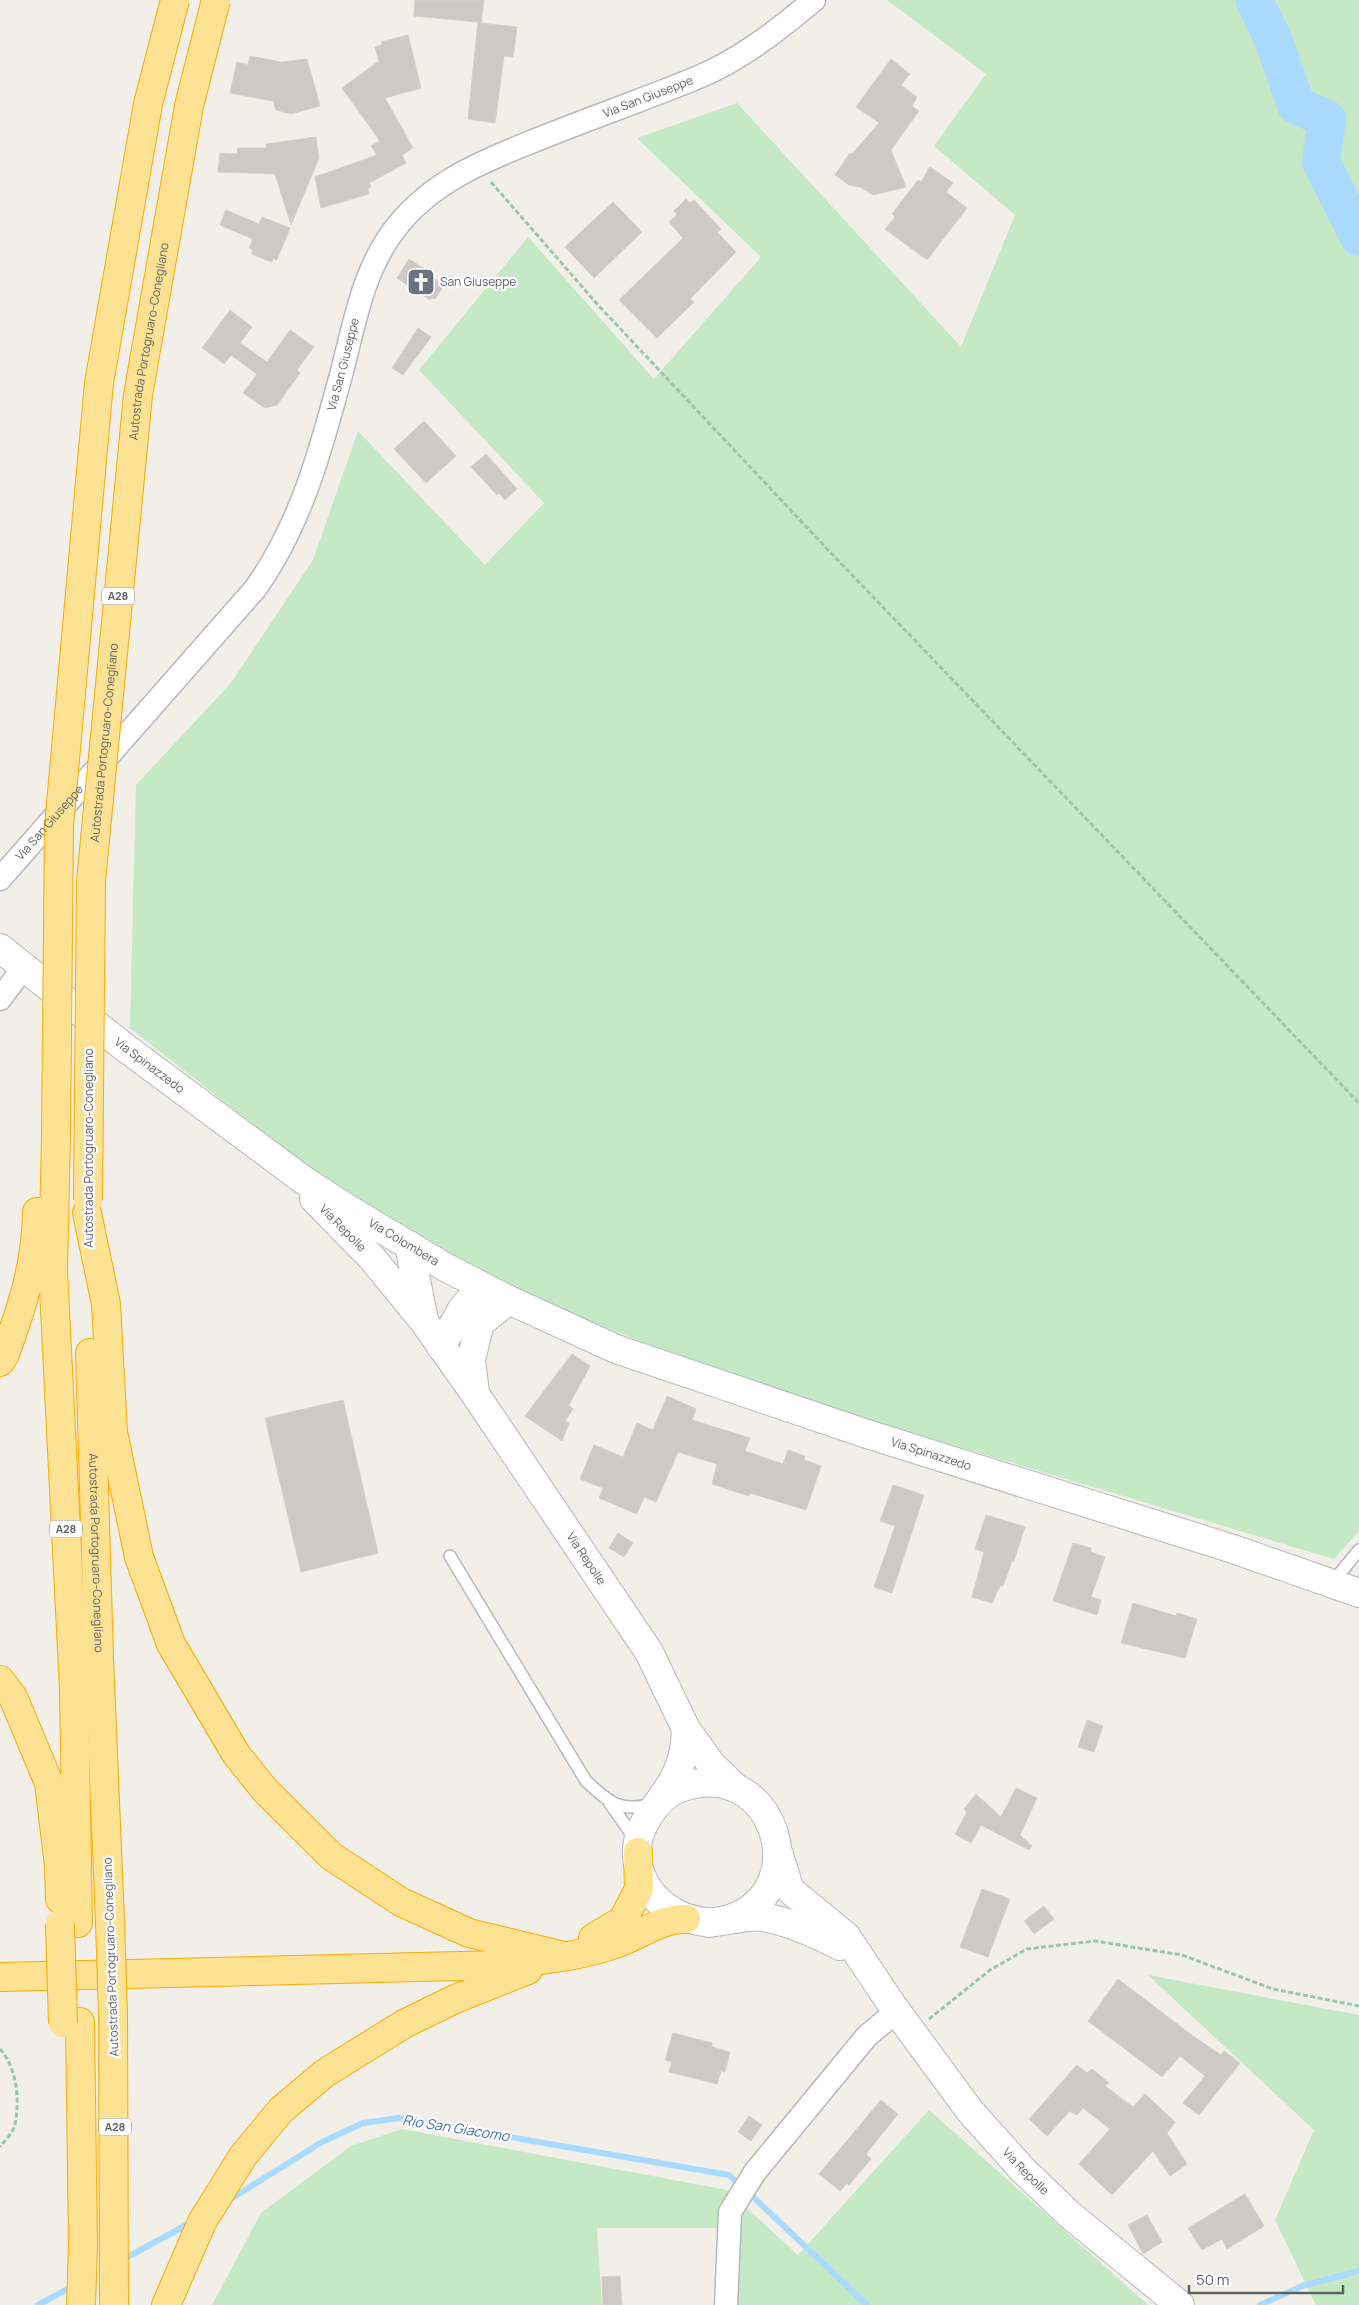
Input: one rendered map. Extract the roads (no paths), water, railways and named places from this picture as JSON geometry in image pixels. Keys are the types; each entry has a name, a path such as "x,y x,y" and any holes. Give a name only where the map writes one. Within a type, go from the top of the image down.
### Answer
{"highway":[{"path":"0,1362 5,1354 27,1291 35,1246 47,1132 40,947 59,826 99,383 148,104 175,0"},
{"name":"Autostrada Portogruaro-Conegliano","path":"114,2300 113,2015 99,1658 87,1206 91,881 138,394 189,106 216,0"},
{"name":"A28","path":"47,1132 74,1690 69,1924 72,2022 82,2148 83,2245 81,2305"},
{"path":"87,1206 106,1304 113,1432 140,1557 171,1644 236,1754 264,1789 332,1856 401,1902 469,1933 564,1956"},
{"path":"0,1680 13,1697 50,1783 59,1866 69,1924"},
{"path":"166,2305 202,2222 243,2156 281,2110 325,2073 404,2024 455,1999 564,1956 623,1920 640,1888 638,1852"},
{"path":"0,1977 502,1965 564,1956 614,1944 673,1919 697,1921"}],"street":[{"name":"Via San Giuseppe","path":"0,879 255,588 274,562 289,532 311,477 354,322 372,265 398,225 432,191 476,165 576,124 696,79 735,59 775,34 814,0"},
{"name":"Via Spinazzedo","path":"0,948 131,1052 302,1179"},
{"path":"0,999 24,967"},
{"name":"Via Colombera","path":"302,1179 409,1245 482,1287 509,1300"},
{"name":"Via Repolle","path":"302,1179 321,1208 372,1258 425,1323 476,1394 649,1652 686,1729 711,1764 735,1787 753,1798 766,1813 775,1832 778,1852 790,1890 846,1936 897,2011 970,2110 1022,2169 1070,2215 1180,2305"},
{"name":"Via Repolle","path":"409,1245 425,1323"},
{"path":"441,1347 462,1309 482,1287"},
{"name":"Via Spinazzedo","path":"509,1300 616,1350 864,1433 1233,1549 1359,1593"},
{"name":"Via Repolle","path":"476,1394 471,1360 480,1323 509,1300"},
{"name":"Via Repolle","path":"686,1729 685,1752 674,1781 647,1817 640,1834 638,1852 641,1874 651,1894 667,1910 697,1921 730,1919 749,1909 764,1894 775,1874 778,1852"},
{"name":"Via Repolle","path":"658,1802 675,1790 694,1783 715,1782 735,1787"},
{"name":"Via Repolle","path":"697,1921 760,1917 812,1931 861,1957"},
{"path":"726,2305 730,2212 755,2172 867,2036 897,2011"}],"lane":[{"path":"1332,1583 1359,1550"},
{"path":"450,1556 586,1781 609,1802 630,1832 638,1852"},
{"path":"609,1802 635,1809 658,1802"}],"waterway":[{"path":"1254,0 1273,39 1296,105 1327,119 1321,162 1359,237"},
{"name":"Rio San Giacomo","path":"226,2202 322,2142 363,2123 399,2118 729,2175 740,2186"},
{"name":"Rio San Giacomo","path":"748,2192 867,2305"},
{"name":"Rio San Giacomo","path":"122,2260 192,2222"},
{"name":"Rio San Giacomo","path":"1260,2305 1302,2286 1359,2271"},
{"name":"Rio San Giacomo","path":"38,2305 75,2285"}],"place":[{"name":"San Giuseppe","path":"421,282"}]}
